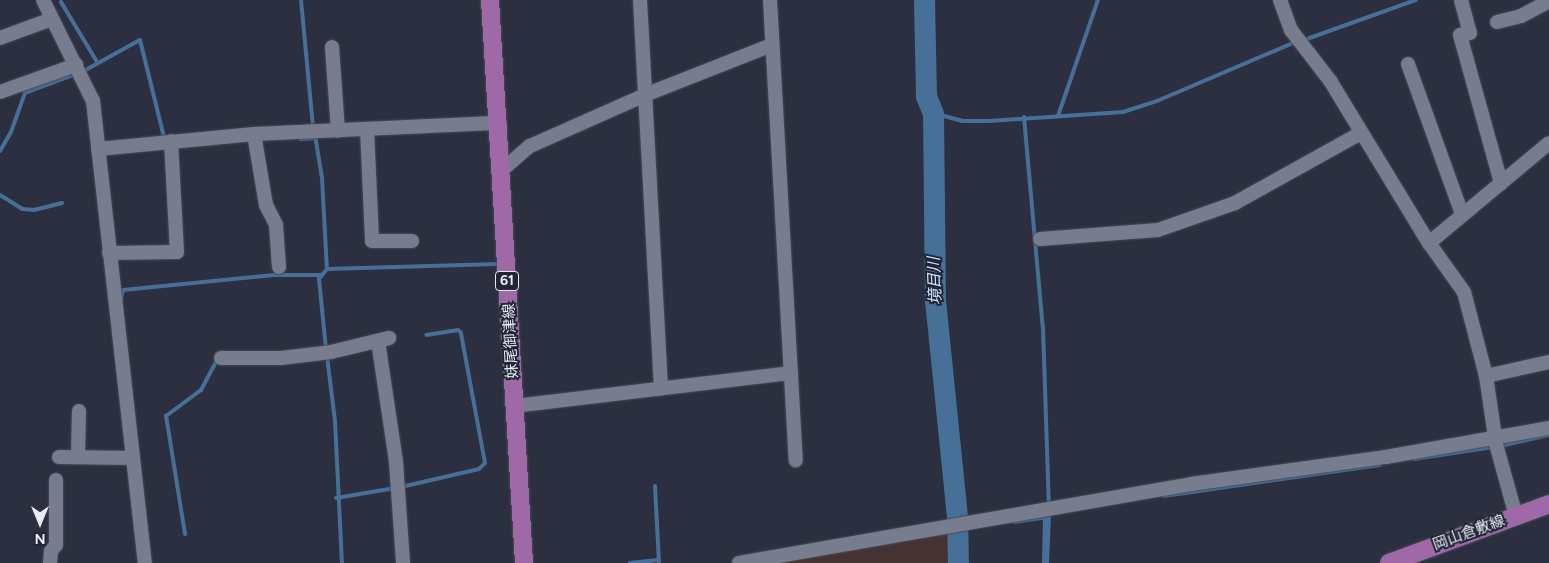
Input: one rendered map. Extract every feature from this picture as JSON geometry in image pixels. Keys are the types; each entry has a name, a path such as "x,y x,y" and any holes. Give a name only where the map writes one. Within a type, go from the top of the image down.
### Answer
{"main road":[{"name":"妹尾御津線","path":"490,0 500,123 524,563"},
{"name":"岡山倉敷線","path":"1389,563 1414,559 1549,504"}],"street":[{"path":"43,0 93,101 146,563"},
{"path":"640,0 661,388"},
{"path":"770,0 796,460"},
{"path":"1280,0 1300,41 1331,82 1429,243 1464,292 1486,376 1496,444 1516,516"},
{"path":"1461,0 1470,33 1460,35 1501,183"},
{"path":"1497,22 1521,16 1549,1"},
{"path":"0,38 52,19"},
{"path":"502,170 530,146 646,95 772,45"},
{"path":"332,47 338,131"},
{"path":"1408,64 1462,214"},
{"path":"0,92 79,70"},
{"path":"98,149 313,132 500,123"},
{"path":"366,129 372,241 412,241"},
{"path":"1040,239 1158,230 1235,203 1361,133"},
{"path":"255,138 266,205 276,225 279,267"},
{"path":"1429,243 1549,143"},
{"path":"109,253 177,252 168,144"},
{"path":"221,358 281,358 327,352 384,339 396,462 395,489 403,563"},
{"path":"1486,376 1549,362"},
{"path":"514,406 791,373"},
{"path":"78,457 79,410"},
{"path":"739,563 1191,484 1496,444 1549,428"},
{"path":"59,457 133,458"},
{"path":"50,563 51,551 56,545 56,480"}],"shaded area":[{"path":"952,531 955,563 773,563"}],"water":[{"path":"1051,515 1049,563 1042,563 1043,518"}],"waterway":[{"path":"301,0 313,128"},
{"name":"境目川","path":"924,0 926,96 933,113 935,300 957,517 958,563"},
{"path":"1058,116 1098,0"},
{"path":"1304,40 1416,0"},
{"path":"61,2 97,62"},
{"path":"82,72 140,40 165,141"},
{"path":"933,113 962,121 988,121 1123,112 1157,101 1295,42"},
{"path":"0,151 11,132 25,93 76,74"},
{"path":"1024,117 1043,328 1049,506"},
{"path":"315,135 322,178 327,269 319,279 326,349"},
{"path":"301,139 315,138"},
{"path":"0,195 22,209 34,210 62,203"},
{"path":"327,269 497,264"},
{"path":"121,299 123,290 274,275 322,275"},
{"path":"336,498 401,487 479,469 485,463 461,333 458,330 426,335"},
{"path":"327,356 335,421 342,563"},
{"path":"185,534 166,416 201,390 218,358"},
{"path":"1500,446 1549,435"},
{"path":"1414,459 1493,447"},
{"path":"1164,496 1380,465"},
{"path":"655,486 659,563"},
{"path":"1014,522 1049,517"},
{"path":"630,563 658,560"}]}
